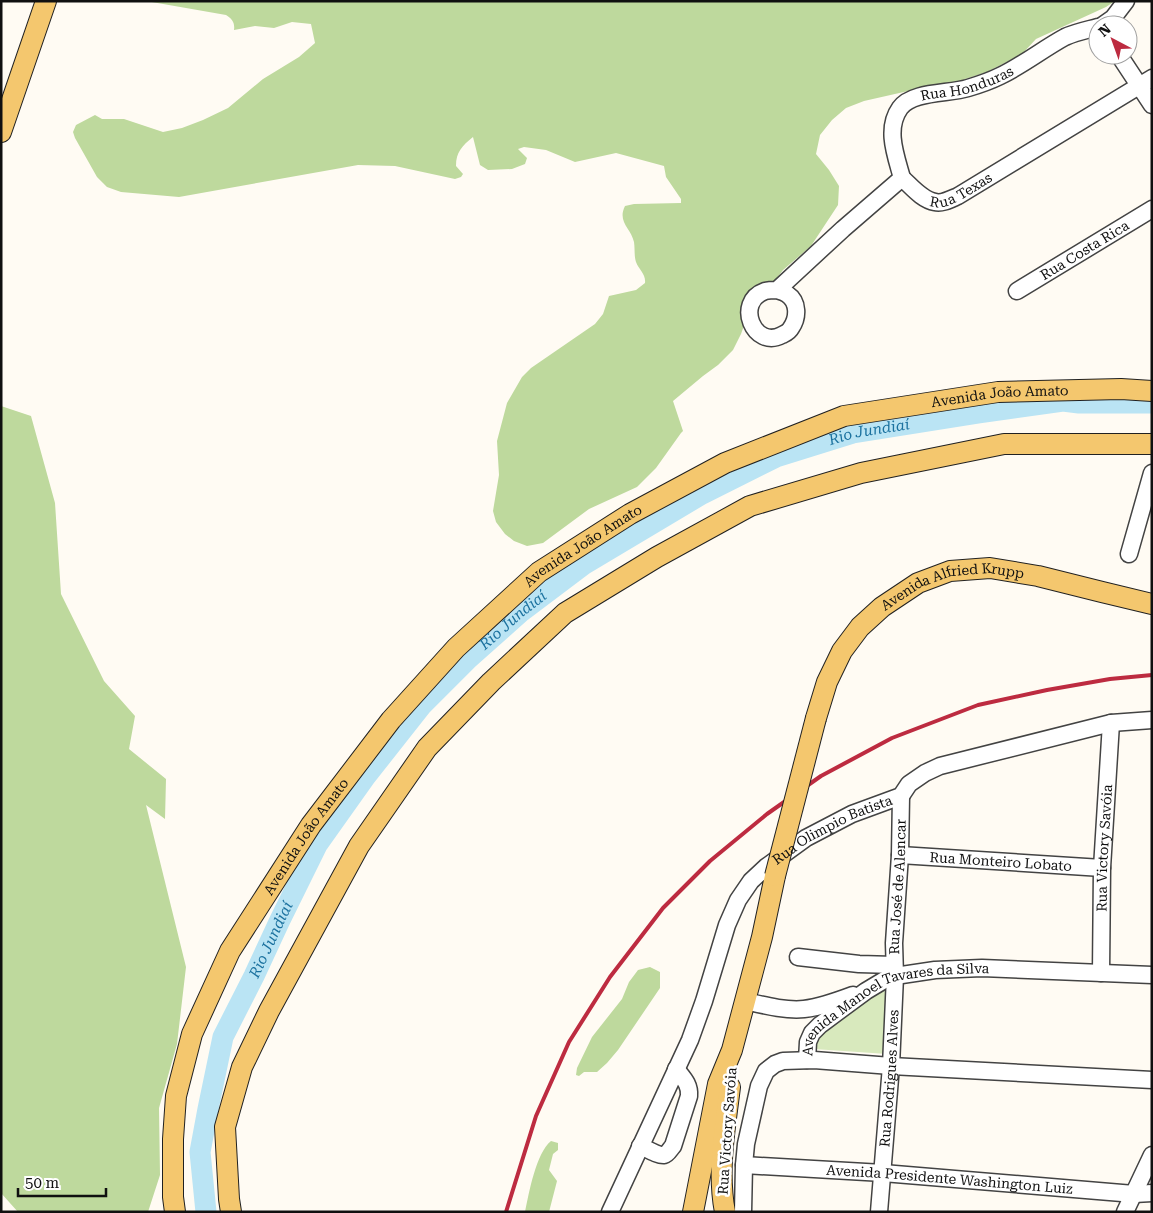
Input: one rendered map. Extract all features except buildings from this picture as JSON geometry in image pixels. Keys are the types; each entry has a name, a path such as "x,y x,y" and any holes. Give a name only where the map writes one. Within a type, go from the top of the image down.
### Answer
{"main road":[{"path":"1,132 46,1"},
{"name":"Avenida João Amato","path":"171,1207 176,1096 192,1034 230,951 311,825 391,720 456,648 539,572 630,514 725,463 844,416 998,392 1121,389 1152,391"},
{"path":"231,1212 225,1127 242,1067 274,1002 359,846 427,748 491,682 565,613 656,557 750,506 862,473 1004,444 1152,444"},
{"name":"Avenida Alfried Krupp","path":"732,1050 816,718 827,682 842,651 860,627 882,607 918,583 950,572 990,568 1038,576 1152,604"},
{"path":"693,1212 718,1084 732,1050"},
{"name":"Rua Victory Savóia","path":"725,1212 722,1197 722,1161 732,1050"}],"street":[{"path":"1115,15 1126,1"},
{"name":"Rua Honduras","path":"902,178 892,144 893,124 900,108 910,100 966,88 999,77 1066,37 1088,29"},
{"path":"1129,65 1146,82 1152,106"},
{"name":"Rua Texas","path":"902,178 924,198 936,203 947,201 1146,82"},
{"path":"777,290 789,295 796,306 797,320 790,331 778,338 764,336 754,329 749,316 750,305 756,296 766,290 777,290 902,178"},
{"name":"Rua Costa Rica","path":"1017,291 1152,209"},
{"path":"1129,554 1152,473"},
{"name":"Rua Olimpio Batista","path":"610,1212 690,1040 727,925 738,900 751,881 766,867 806,838 852,814 901,796 909,784 940,766 1110,723 1152,720"},
{"name":"Rua Victory Savóia","path":"1101,973 1102,868 1110,723"},
{"name":"Rua José de Alencar","path":"895,970 894,942 900,855 901,796"},
{"name":"Rua Monteiro Lobato","path":"900,855 1102,868"},
{"path":"798,957 895,970"},
{"name":"Avenida Manoel Tavares da Silva","path":"743,1212 746,1144 759,1086 766,1072 775,1064 783,1061 808,1060 808,1042 812,1033 866,991 886,979 895,970 982,968 1152,975"},
{"name":"Rua Rodrigues Alves","path":"879,1212 891,1066 895,970"},
{"path":"745,1001 775,1007 802,1009 822,1005 866,991"},
{"path":"808,1060 1152,1080"},
{"path":"640,1146 661,1155 669,1152 672,1146 690,1089 676,1069"},
{"path":"1125,1212 1152,1154"},
{"name":"Avenida Presidente Washington Luiz","path":"744,1165 883,1172 1134,1194 1152,1193"}],"green space":[{"path":"146,1 1115,1 1106,7 1036,39 1022,54 987,72 965,79 950,90 917,89 864,101 846,108 832,120 820,135 816,154 839,186 838,205 811,246 783,270 747,317 733,350 718,365 673,401 683,431 656,468 637,487 589,509 543,543 527,546 514,541 505,534 496,522 493,511 499,475 497,441 507,403 522,377 531,368 595,324 603,314 609,296 636,290 645,283 636,262 634,242 624,221 623,212 625,206 634,204 681,203 681,199 666,177 664,166 616,153 575,162 546,150 524,147 518,149 527,158 525,164 512,169 488,170 480,165 473,137 458,153 456,166 463,174 455,179 395,166 358,165 179,197 121,192 107,187 97,177 75,138 73,132 76,125 95,115 102,119 124,119 163,132 182,128 228,108 263,79 299,57 315,43 311,24 292,22 274,28 255,26 234,30 233,21 226,15"},
{"path":"1,406 31,416 55,503 61,594 104,681 135,716 129,749 166,779 165,819 146,805 186,967 177,1044 159,1108 160,1175 148,1212 18,1212 1,1193"},
{"path":"650,967 660,972 660,988 618,1050 597,1072 584,1072 579,1076 576,1075 577,1068 592,1037 622,999 629,982 638,970"},
{"path":"886,986 887,1054 814,1049 811,1040"},
{"path":"551,1141 558,1143 558,1150 553,1154 549,1170 557,1181 549,1212 525,1212 537,1164 541,1154"}],"waterway":[{"name":"Rio Jundiaí","path":"206,1212 200,1152 223,1037 317,845 366,776 422,705 467,660 522,611 583,565 702,494 776,457 853,433 979,413 1063,401 1079,403 1152,403"}],"railway":[{"path":"506,1212 536,1116 569,1042 610,977 663,908 710,861 767,814 821,776 892,738 978,705 1110,679 1152,675"}]}
